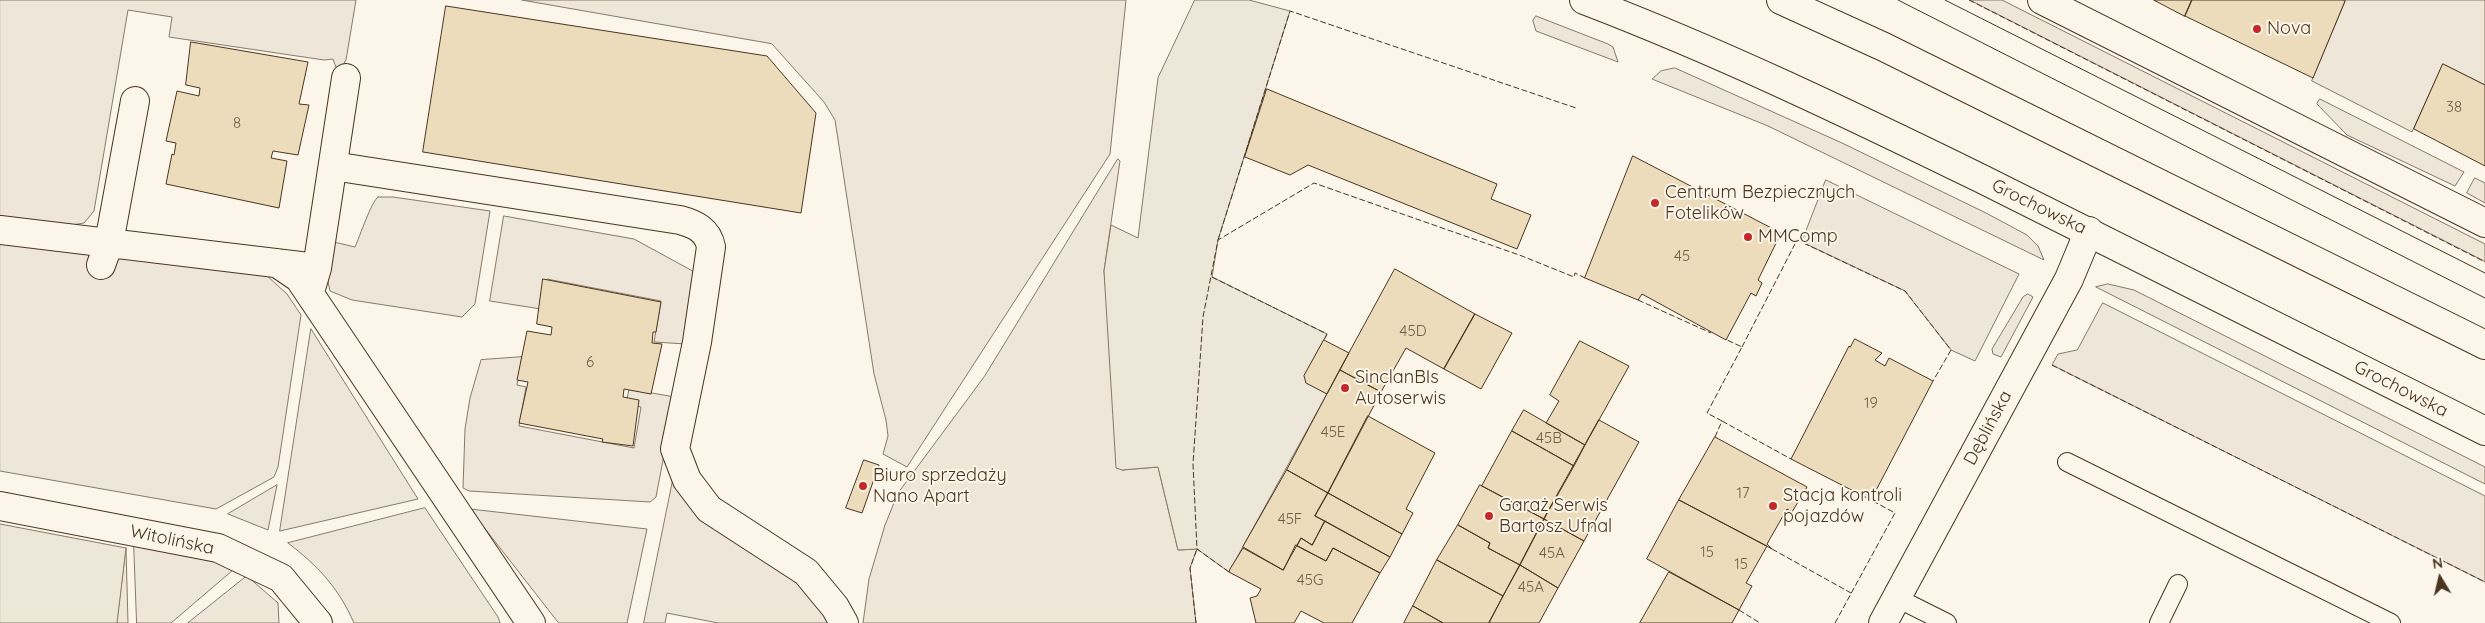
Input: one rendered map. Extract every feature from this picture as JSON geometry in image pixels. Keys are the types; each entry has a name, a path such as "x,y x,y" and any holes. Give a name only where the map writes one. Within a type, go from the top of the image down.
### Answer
{"street":[{"name":"Grochowska","path":"1584,0 1652,26 1806,94 2089,232 2485,431"},
{"path":"1781,0 1884,47 2485,345"},
{"path":"2042,0 2485,223"},
{"path":"309,294 317,268 346,78"},
{"path":"105,254 135,101"},
{"path":"333,166 680,220 693,223 706,233 711,247 697,342 675,449 687,480 709,509 806,572 835,607 844,623"},
{"path":"0,230 105,254 277,263 317,268"},
{"name":"Dęblińska","path":"1882,623 2069,279 2089,232"},
{"path":"277,263 299,278 531,623"},
{"name":"Witolińska","path":"0,506 218,548 281,578 318,623"}],"lane":[{"path":"2067,462 2390,623"},
{"path":"2159,623 2178,584"},
{"path":"1897,598 1947,623"}],"shaded area":[{"path":"0,0 356,0 346,60 338,73 333,59 324,60 169,37 172,17 128,10 94,211 84,223 72,225 0,216"},
{"path":"522,0 1126,0 1110,154 907,467 883,454 888,436 886,420 874,374 835,120 824,102 772,44"},
{"path":"1195,0 1249,0 1290,11 1218,240 1212,277 1327,334 1305,376 1327,394 1229,572 1197,549 1178,550 1158,467 1122,470 1116,468 1104,271 1111,225 1138,238 1158,78"},
{"path":"1970,0 2002,0 2485,244 2485,261"},
{"path":"2346,0 2485,0 2485,85 2443,64 2412,132 2312,81"},
{"path":"1536,16 1608,44 1613,47 1618,62 1536,31 1533,21"},
{"path":"1675,68 1842,143 1986,213 2027,235 2038,246 2044,260 1768,126 1652,79 1661,71"},
{"path":"2320,99 2464,172 2455,186 2347,135 2317,104"},
{"path":"1118,159 1120,161 1104,271 1122,470 1158,467 1178,550 1197,549 1190,568 1196,623 863,623 869,579 885,525 898,493 984,377"},
{"path":"2475,178 2485,183 2485,203 2467,193"},
{"path":"1826,180 2019,274 1975,361 1951,350 1905,291 1802,242"},
{"path":"378,197 393,197 490,211 475,304 462,317 352,300 330,291 327,277 334,242 355,247 369,212"},
{"path":"504,216 634,239 700,275 686,344 654,342 661,301 547,279 541,309 490,301"},
{"path":"0,239 90,254 91,263 119,254 265,274 287,294 301,315 278,467 274,477 216,509 0,471"},
{"path":"2108,284 2134,290 2485,467 2485,484 2096,287"},
{"path":"2028,294 2033,297 2001,357 1993,354 1992,349 2023,297"},
{"path":"2103,303 2485,496 2485,582 2052,365 2058,354 2077,350"},
{"path":"311,329 418,499 280,531"},
{"path":"522,357 517,385 526,387 519,426 634,448 641,407 626,404 629,389 675,397 656,497 650,502 469,491 463,488 465,429 470,398 481,360"},
{"path":"673,480 775,562 814,597 828,623 718,623 667,613 665,623 644,623"},
{"path":"277,485 268,530 228,514"},
{"path":"425,508 498,617 500,623 354,623 348,610 326,578 309,560 288,543"},
{"path":"470,509 647,529 627,623 559,623"},
{"path":"0,524 126,548 117,623 0,623"},
{"path":"134,544 217,562 233,570 171,623 137,623"},
{"path":"126,548 128,623 117,623"},
{"path":"247,576 278,603 279,623 188,623"}],"building":[{"path":"2154,0 2192,0 2185,16"},
{"path":"2192,0 2345,1 2313,78 2185,16"},
{"path":"446,6 767,56 816,113 801,213 423,152"},
{"path":"191,42 308,62 299,104 309,105 298,155 273,151 271,158 287,161 279,208 166,184 176,143 166,141 177,91 199,96 200,88 186,85"},
{"path":"2443,64 2485,85 2485,166 2414,129"},
{"path":"1267,89 1497,184 1491,199 1531,215 1517,249 1308,165 1290,175 1245,157"},
{"path":"1633,156 1781,233 1758,280 1762,283 1756,296 1751,293 1726,340 1642,294 1638,300 1585,278"},
{"path":"1395,269 1475,314 1444,369 1406,348 1381,392 1340,370"},
{"path":"543,279 661,302 656,332 653,332 652,343 662,344 651,394 624,389 623,397 639,400 633,446 602,442 603,439 519,423 528,382 517,380 527,331 551,335 552,327 537,324"},
{"path":"1475,314 1512,333 1481,389 1444,369"},
{"path":"1855,339 1882,353 1875,360 1885,366 1889,358 1933,381 1871,500 1791,459 1849,346"},
{"path":"1324,340 1349,353 1327,394 1306,383 1304,376"},
{"path":"1580,341 1629,366 1585,445 1546,423 1559,401 1550,395"},
{"path":"1340,370 1381,392 1328,493 1287,470"},
{"path":"1524,410 1585,445 1574,466 1512,431"},
{"path":"1368,416 1435,453 1406,509 1413,513 1402,534 1328,493"},
{"path":"1599,420 1639,442 1584,541 1544,519"},
{"path":"1512,431 1574,466 1544,519 1482,486"},
{"path":"1715,437 1807,487 1792,512 1787,509 1767,544 1772,549 1679,500"},
{"name":"Biuro sprzedaży Nano Apart","path":"864,460 879,465 862,513 846,508"},
{"path":"1287,470 1328,493 1315,516 1325,521 1312,545 1301,538 1283,570 1243,547"},
{"path":"1480,485 1544,519 1520,565 1488,548 1490,543 1458,525"},
{"path":"1328,493 1402,534 1390,557 1315,516"},
{"path":"1679,500 1767,546 1746,583 1752,586 1739,610 1647,559"},
{"path":"1544,519 1584,541 1558,588 1520,565"},
{"path":"1325,521 1390,557 1380,573 1333,548 1326,561 1297,546 1301,538 1312,545"},
{"path":"1458,525 1490,543 1488,548 1520,565 1503,596 1437,560"},
{"path":"1296,545 1326,561 1333,548 1380,573 1352,623 1324,623 1301,611 1294,623 1256,623 1250,598 1257,596 1261,589 1229,572 1230,569 1243,548 1283,570"},
{"path":"1437,560 1503,596 1489,623 1443,623 1413,606"},
{"path":"1520,565 1558,588 1539,623 1489,623"},
{"path":"1669,572 1739,610 1732,623 1640,623"},
{"path":"1413,606 1443,623 1404,623"}],"tram line":[{"path":"1898,0 2485,298"},
{"path":"1945,0 2485,273"}],"fence":[{"path":"1969,0 2485,262"},
{"path":"1218,240 1290,11 1576,108"},
{"path":"1229,572 1197,549 1193,464 1203,317 1218,240 1314,183 1522,256 1574,277 1575,273 1585,278"},
{"path":"1742,347 1797,240 1905,291 1951,350 1933,381"},
{"path":"1212,277 1327,334 1324,340"},
{"path":"1638,300 1711,333"},
{"path":"1715,437 1722,421 1707,413 1742,347 1725,339"},
{"path":"2052,365 2485,582"},
{"path":"1722,421 1791,459"},
{"path":"1835,623 1895,513 1871,500"},
{"path":"1196,623 1190,568 1197,549"},
{"path":"1772,549 1851,593"},
{"path":"1739,610 1760,623"}],"place":[{"name":"Nova","path":"2257,29"},
{"name":"Centrum Bezpiecznych Fotelików","path":"1655,203"},
{"name":"MMComp","path":"1748,237"},
{"name":"SinclanBIs Autoserwis","path":"1345,388"},
{"name":"Biuro sprzedaży Nano Apart","path":"863,486"},
{"name":"Stacja kontroli pojazdów","path":"1773,506"},
{"name":"Garaż Serwis Bartosz Ufnal","path":"1489,516"}]}
